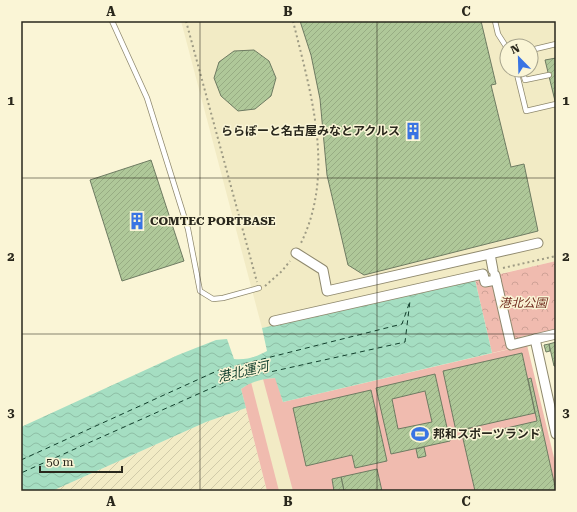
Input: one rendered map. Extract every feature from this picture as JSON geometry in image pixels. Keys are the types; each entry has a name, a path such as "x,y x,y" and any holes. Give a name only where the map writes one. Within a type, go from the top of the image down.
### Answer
{"street":[{"path":"296,253 323,270 328,291 538,243"},
{"path":"490,254 511,345 556,334"},
{"path":"274,321 484,274 485,282 495,275"},
{"path":"535,339 556,434"}],"lane":[{"path":"112,21 147,98 188,229 200,291 213,299 223,298 258,288"},
{"path":"495,21 501,38"},
{"path":"539,48 556,44"},
{"path":"539,77 549,75"},
{"path":"518,78 526,111 556,104"},
{"path":"524,78 525,80 535,78"}],"path":[{"path":"186,21 258,288 266,285 282,271 296,253 307,230 316,200 319,159 314,113 293,21"},
{"path":"495,275 556,256"}],"shaded area":[{"path":"181,21 556,21 556,261 262,328"},
{"path":"276,378 306,491 267,491 241,389 251,382"},
{"path":"246,408 267,491 52,491 206,422"}],"green space":[{"name":"港北公園","path":"556,261 556,329 520,337 522,346 492,353 475,280"},
{"name":"邦和スポーツランド","path":"527,345 556,466 556,491 293,491 263,379 276,378 283,402"},
{"path":"251,382 279,491 267,491 241,389"}],"water":[{"name":"港北運河","path":"475,280 492,353 283,402 275,378 257,381 241,389 246,408 206,422 52,491 21,491 21,427 178,355 216,340 227,339 234,359 251,358 267,351 262,328"}],"building":[{"name":"ららぽーと名古屋みなとアクルス","path":"300,21 481,21 496,84 491,85 511,167 524,164 538,231 364,275 348,265 327,175 320,99 311,55"},
{"path":"254,50 269,61 276,78 271,96 255,109 238,111 221,96 214,78 219,62 234,51"},
{"path":"556,58 556,105 545,60"},
{"name":"COMTEC PORTBASE","path":"151,160 184,261 122,281 90,180"},
{"path":"556,342 556,366 554,366 549,344"},
{"path":"549,344 550,351 546,352 544,345"},
{"path":"522,353 535,413 456,431 443,371"},
{"path":"435,374 450,441 391,454 376,388","holes":["425,391 432,422 398,429 392,399"]},
{"path":"531,378 556,491 475,491 461,430 470,428 472,436 537,421 528,379"},
{"path":"371,390 387,461 355,468 352,455 306,466 293,408"},
{"path":"424,447 426,456 418,458 416,449"},
{"path":"377,469 382,491 344,491 341,477"},
{"path":"341,477 344,491 334,491 332,479"}],"ferry route":[{"path":"21,460 219,370 402,324 410,301 405,342 225,382 21,473"}],"place":[{"name":"ららぽーと名古屋みなとアクルス","path":"413,131"},
{"name":"COMTEC PORTBASE","path":"137,221"},
{"name":"邦和スポーツランド","path":"420,434"}]}
